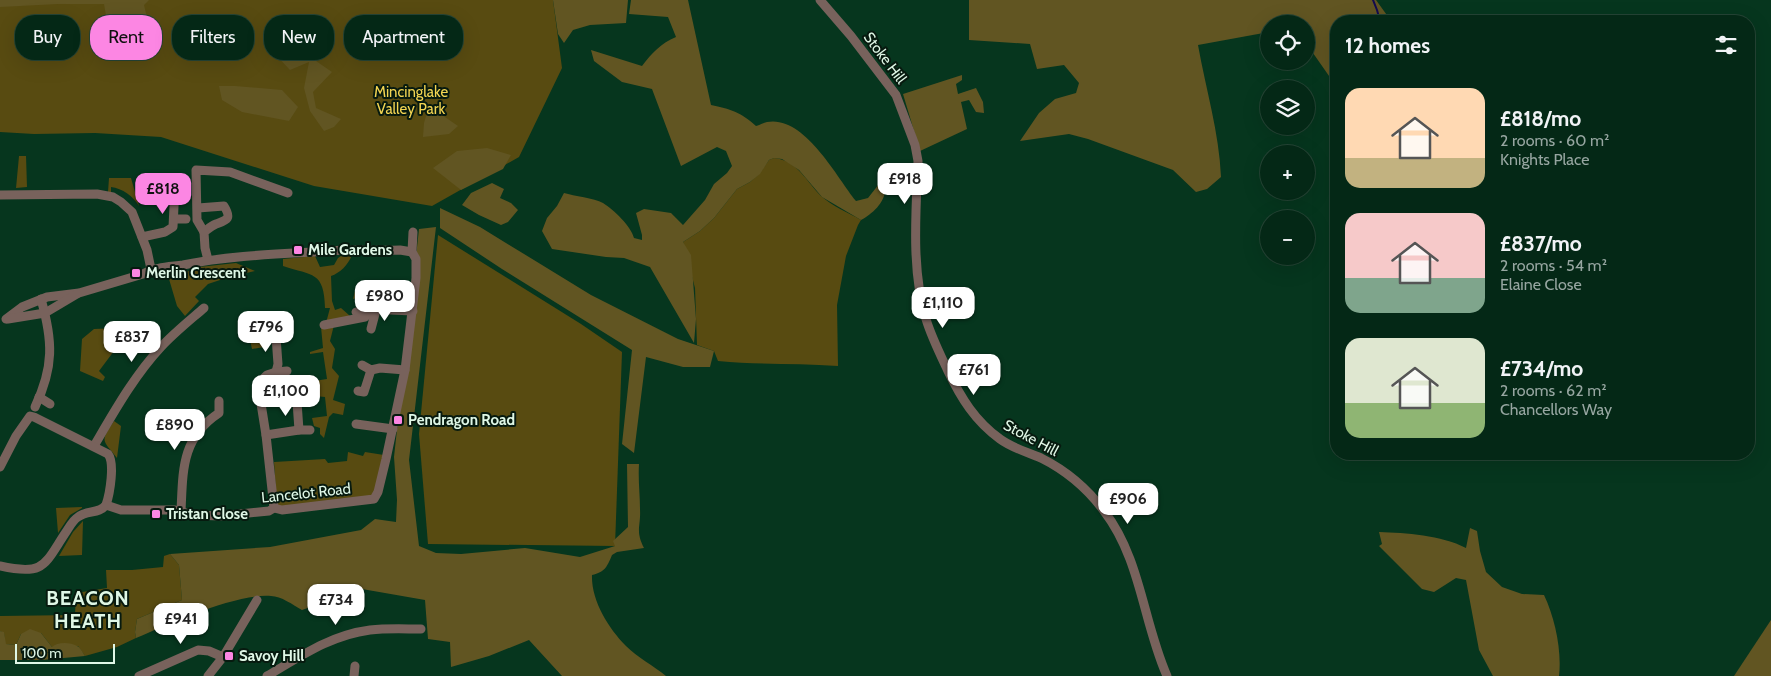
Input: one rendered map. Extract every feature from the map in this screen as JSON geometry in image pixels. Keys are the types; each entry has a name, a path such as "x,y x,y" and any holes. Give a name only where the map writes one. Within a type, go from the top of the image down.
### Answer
{"street":[{"name":"Stoke Hill","path":"820,0 851,36 896,95 910,131 918,160 916,202 917,273 924,311 940,354 957,389 973,414 992,433 1004,442 1060,469 1088,491 1104,511 1122,539 1167,676"},
{"path":"208,260 204,232 197,220 196,170 230,172 288,194"},
{"path":"142,237 172,229 175,186"},
{"path":"0,195 97,194 113,197 122,202 132,212 147,250 151,269"},
{"path":"198,208 224,206 228,212 228,218 224,222 214,224 204,232"},
{"path":"174,219 186,219"},
{"path":"356,424 393,429 405,370 413,311 416,259 412,252 413,232"},
{"path":"3,320 41,299 79,293 143,274 151,269 208,260 331,251 400,250 412,252"},
{"path":"3,320 45,313 79,293"},
{"path":"35,407 48,373 50,353 50,338 41,299"},
{"path":"94,446 125,394 150,360 174,334 204,308"},
{"path":"356,312 374,310 413,311"},
{"path":"324,325 365,316 374,310"},
{"path":"371,330 374,310"},
{"path":"276,337 278,364 276,372"},
{"path":"362,364 371,370 380,368 405,370"},
{"path":"358,391 364,392 371,370"},
{"path":"274,508 259,391 261,381 267,375 287,371"},
{"path":"39,397 50,404"},
{"path":"180,511 184,463 197,434 203,426 219,413 219,401"},
{"path":"297,402 299,430"},
{"path":"0,467 16,436 30,416 94,446 112,458 106,504 98,511 84,513 76,518 48,561 40,568 28,570 0,566"},
{"name":"Lancelot Road","path":"106,504 121,510 180,511 194,515 220,516 269,511 274,508 282,510 372,500 376,496 393,429"},
{"path":"266,435 310,430"},
{"path":"208,676 223,656 247,609 257,600"},
{"path":"267,676 280,673 308,651 340,637 370,630 421,629"},
{"path":"140,676 198,650 209,651 223,656"},
{"path":"354,676 355,666"}],"green space":[{"name":"Mincinglake Valley Park","path":"0,0 553,0 562,68 519,157 432,206 314,186 161,137 95,133 34,134 0,132"},
{"path":"19,156 26,156 27,187 16,188"},
{"path":"774,158 795,167 825,200 861,220 846,256 837,305 838,366 718,361 714,351 697,345 695,288 683,242 700,231 714,218 737,189 750,182 759,174 769,160"},
{"path":"109,178 131,178 139,206 131,196 119,189 111,187 111,192 108,192"},
{"path":"438,235 581,324 622,352 615,546 428,544 419,434"},
{"path":"344,254 352,255 338,273 331,276 332,301 335,310 341,308 350,316 326,323 330,308 325,308 322,287 319,281 309,274 283,266 283,259 315,256 320,267 334,265 338,258"},
{"path":"236,263 255,271 208,284 195,297 199,301 185,316 177,306 169,279 199,267"},
{"path":"374,282 377,283 376,304 369,302 367,295 353,299 355,291"},
{"path":"334,325 330,341 335,349 332,368 339,376 333,400 345,404 343,415 333,413 329,417 324,438 320,434 320,428 314,426 312,418 327,416 325,397 315,396 314,381 327,379 323,352 310,354 310,352 323,348 321,327"},
{"path":"266,326 270,343 264,345 264,347 252,349 248,331"},
{"path":"118,328 126,335 99,371 105,377 103,381 80,371 82,339 94,329"},
{"path":"114,421 121,426 117,458 105,440 106,433"},
{"path":"348,452 363,456 365,452 384,455 375,496 277,507 274,462 325,459 328,463 347,461"},
{"path":"82,507 70,515 58,533 56,508"},
{"path":"83,521 82,555 59,556 73,532"},
{"path":"170,554 179,565 182,600 137,619 136,638 117,647 85,656 78,646 52,647 41,633 21,634 16,645 5,644 4,633 0,631 0,616 75,615 76,593 107,588 106,570 163,567 164,556"}],"shaded area":[{"path":"0,0 149,0 144,5 146,15 106,15 104,4 0,7"},
{"path":"553,0 628,0 626,23 590,25 573,30 564,43 558,34"},
{"path":"631,0 688,0 711,105 735,112 756,126 767,122 781,122 794,128 818,150 856,201 868,198 879,184 885,188 881,203 874,211 861,220 822,197 799,170 782,159 774,158 769,160 760,174 737,189 714,218 700,231 683,242 691,255 696,319 694,343 650,267 624,258 552,249 542,231 547,218 557,206 564,193 603,203 622,219 634,238 642,240 636,213 644,209 671,213 683,225 705,200 714,184 732,166 726,151 717,147 681,166 652,89 622,82 594,61 591,50 642,66 657,49 676,37 668,17 629,14"},
{"path":"969,0 1376,0 1387,15 1330,15 1330,77 1315,56 1315,15 1260,15 1260,34 1198,45 1215,127 1221,177 1207,189 1196,192 1173,170 1088,139 1069,134 1020,141 1039,113 1055,99 1076,93 1079,83 1064,65 1037,69 1030,44 969,40"},
{"path":"281,60 316,60 332,72 313,92 316,108 341,119 334,127 324,131 310,111 304,88 309,62 290,70"},
{"path":"962,75 962,80 956,84 958,94 976,88 983,102 984,113 976,112 969,100 961,102 967,129 920,151 903,94"},
{"path":"219,86 282,90 298,107 289,121 242,112 222,100"},
{"path":"429,106 458,126 449,134 423,137 424,123"},
{"path":"487,148 511,155 503,169 461,190 433,168 457,151"},
{"path":"492,183 504,189 500,198 511,203 518,210 508,222 501,225 462,205 471,193"},
{"path":"440,208 480,227 591,295 678,339 714,351 710,367 683,367 646,357 634,453 622,444 632,350 440,228"},
{"path":"436,227 409,460 419,546 436,553 461,554 525,548 580,557 615,546 613,541 628,527 627,464 639,464 639,532 644,548 617,552 612,555 605,568 592,575 592,584 602,613 619,639 635,654 666,676 562,676 529,640 489,656 451,667 450,642 428,639 425,600 362,589 302,610 275,596 257,596 240,599 184,618 136,638 137,619 182,600 179,565 170,554 270,547 361,530 375,519 396,522 397,500 394,457 419,229"},
{"path":"1470,528 1477,531 1486,572 1502,587 1522,594 1544,595 1557,635 1559,676 1493,676 1479,650 1466,580 1456,578 1434,592 1422,589 1379,546 1382,544 1379,532 1435,537 1466,548"},
{"path":"1771,620 1771,676 1734,676"},
{"path":"30,629 41,633 52,647 60,643 71,644 78,647 85,656 42,660 0,660 0,631 4,632 6,644 16,645 21,634"}],"waterway":[{"path":"1373,0 1378,15"}],"place":[{"name":"Mile Gardens","path":"298,250"},
{"name":"Merlin Crescent","path":"136,273"},
{"name":"Pendragon Road","path":"398,420"},
{"name":"Tristan Close","path":"156,514"},
{"name":"Savoy Hill","path":"229,656"}],"district":[{"name":"BEACON HEATH","path":"88,610"}]}
